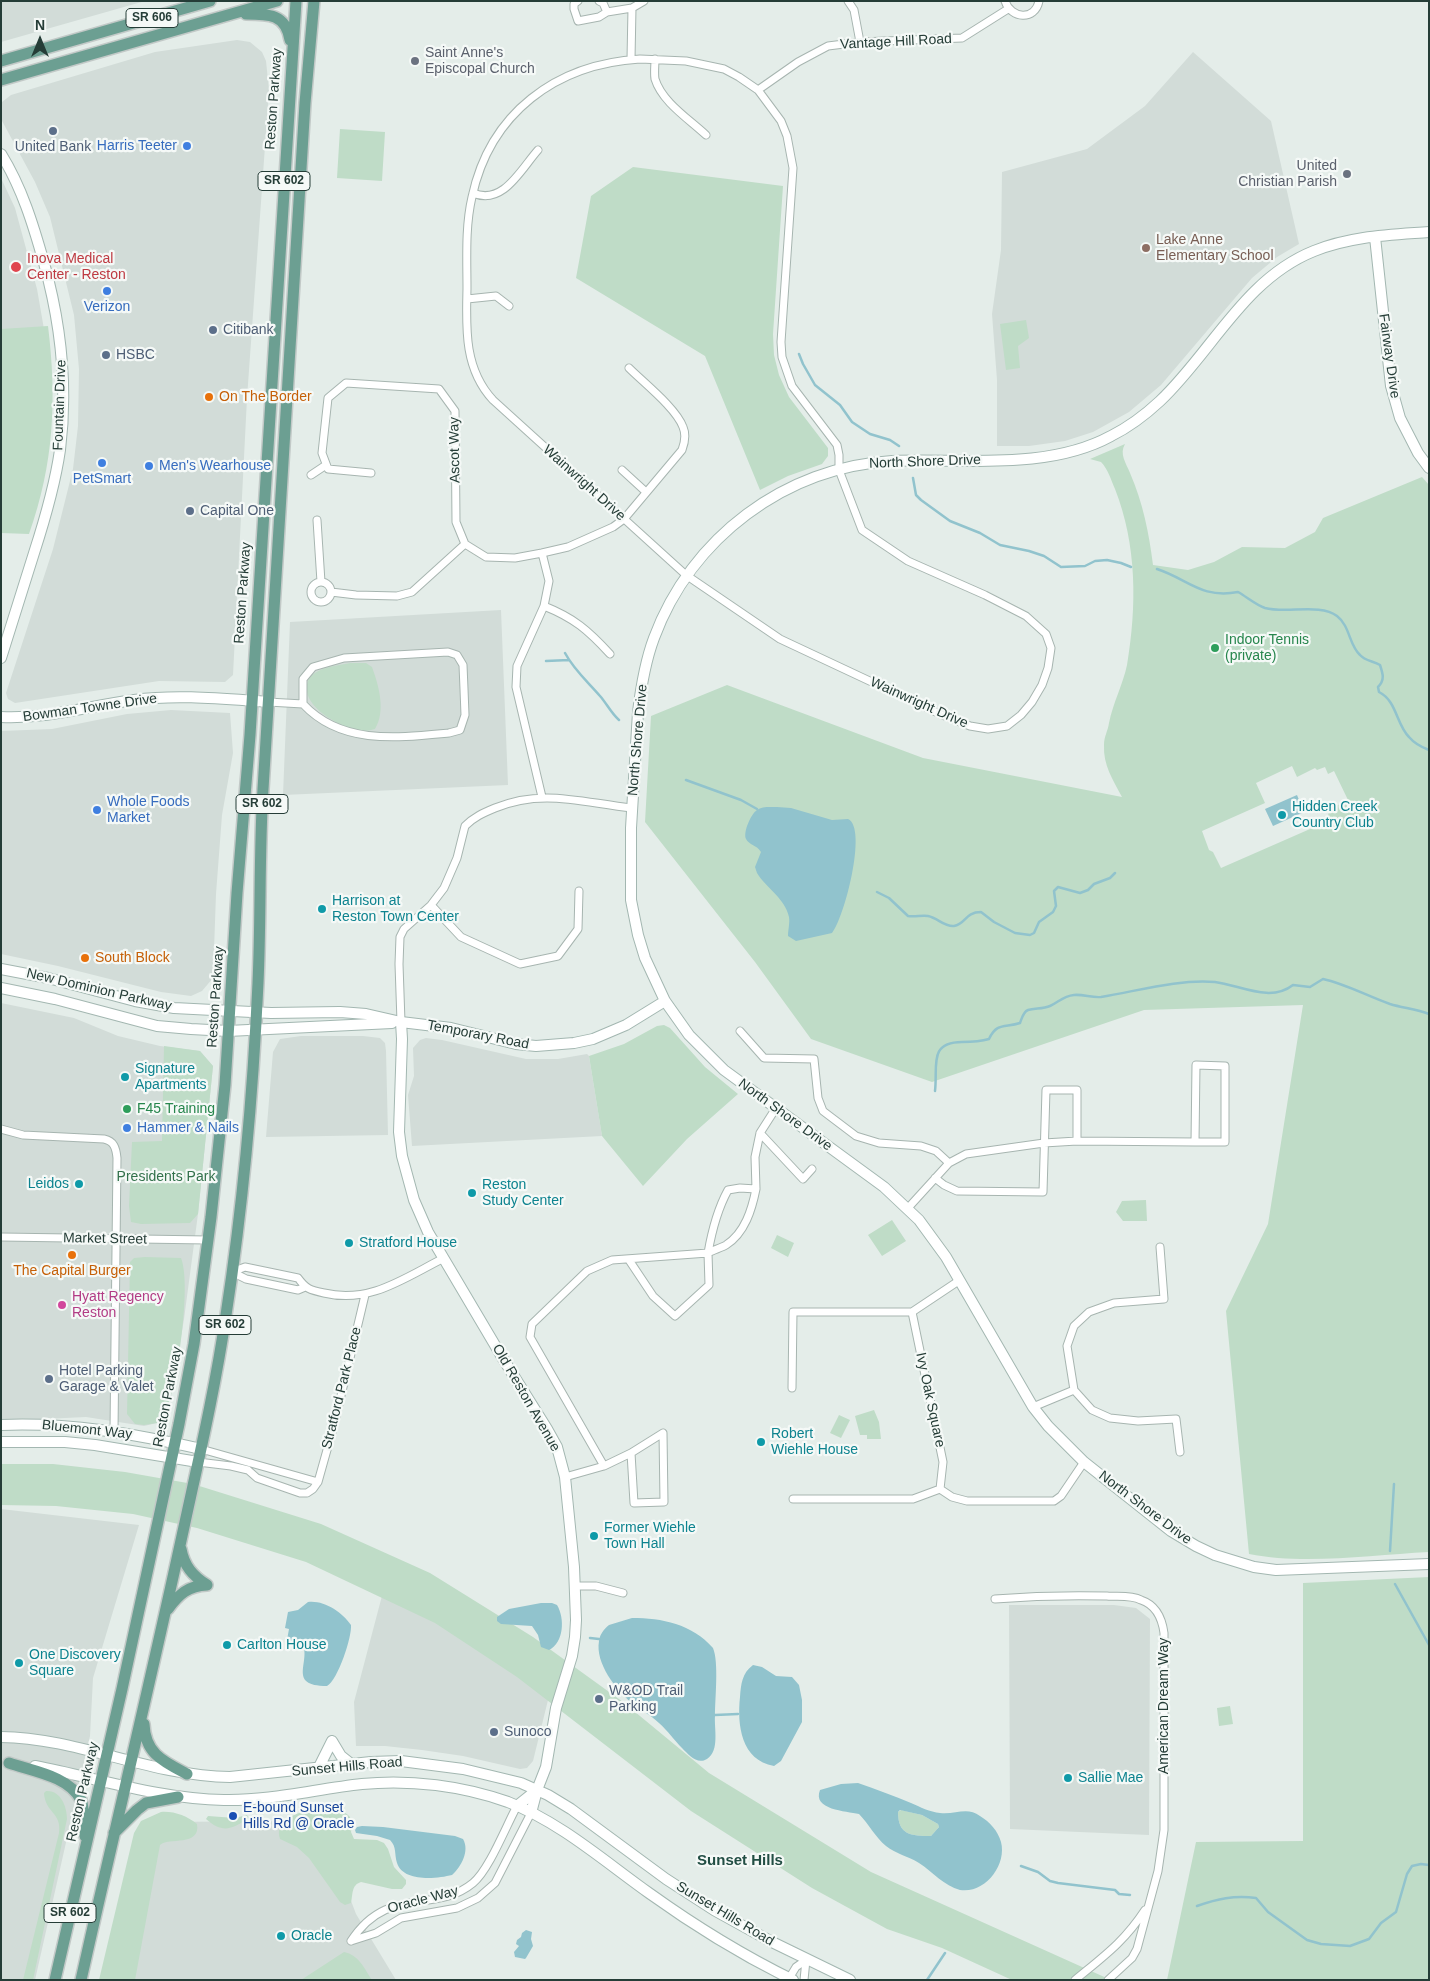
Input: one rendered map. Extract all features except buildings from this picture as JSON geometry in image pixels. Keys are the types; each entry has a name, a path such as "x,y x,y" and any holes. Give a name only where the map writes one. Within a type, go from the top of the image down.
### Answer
{"main road":[{"name":"SR 606","path":"1,61 210,1"},
{"name":"SR 606","path":"1,80 277,1"},
{"name":"Reston Parkway","path":"54,1980 122,1689 172,1458 194,1344 208,1240 225,1085 252,701 296,1"},
{"name":"SR 602","path":"80,1980 144,1710 215,1382 244,1180 257,1012 260,838 268,702 305,103 314,1"},
{"path":"232,14 264,14 274,16 288,30 292,51"},
{"path":"165,1612 181,1593 191,1587 207,1585 199,1580 187,1567 182,1558 181,1541"},
{"path":"144,1710 144,1729 148,1745 156,1756 187,1774"},
{"path":"5,1763 59,1780 73,1789 81,1801 86,1846"},
{"path":"114,1833 132,1814 146,1803 178,1797"}],"street":[{"path":"578,1 574,4 578,21 599,17 607,12 632,8 644,1"},
{"path":"599,1 604,3 607,12"},
{"path":"848,1 854,10 860,42"},
{"name":"Vantage Hill Road","path":"758,90 798,62 828,46 860,42 962,38 1007,5 1013,13 1025,16 1035,11 1040,1"},
{"path":"631,59 632,8"},
{"name":"Wainwright Drive","path":"631,59 655,59 710,65 739,77 758,90 773,108 781,122 787,136 793,168 781,342 782,357 792,386 837,445 839,470 862,530 908,561 985,595 1026,616 1046,634 1051,648 1048,668 1042,684 1032,702 1021,715 1007,726 988,729 970,726 780,639 686,575 493,400 481,385 470,357 467,343 469,220 473,193 483,162 493,143 507,123 530,100 563,78 599,64 631,59"},
{"path":"655,59 654,77 667,100 706,135"},
{"path":"473,193 479,196 494,196 503,192 538,150"},
{"name":"Fountain Drive","path":"1,154 25,201 47,272 59,326 64,390 61,442 54,483 46,515 1,658"},
{"name":"North Shore Drive","path":"1429,232 1354,239 1317,250 1281,269 1251,294 1162,400 1145,414 1108,438 1050,457 891,462 859,465 804,481 784,490 751,510 711,545 686,575 662,617 646,662 638,712 630,875 633,911 645,958 665,1001 689,1035 724,1070 884,1187 908,1208 934,1240 960,1280 1033,1407 1048,1426 1084,1462 1183,1539 1210,1553 1234,1562 1276,1570 1429,1564"},
{"name":"Fairway Drive","path":"1374,237 1391,386 1404,426 1418,453 1429,468"},
{"path":"467,300 496,296 509,306"},
{"path":"331,592 396,596 412,592 465,544 486,558 515,558 568,546 603,533 624,519 682,450 685,436 684,428 675,414 629,368"},
{"name":"Ascot Way","path":"326,465 322,453 328,398 346,384 439,389 455,412 456,522 465,544"},
{"path":"311,475 326,465 328,469 371,473"},
{"path":"622,470 646,492"},
{"path":"317,520 321,582"},
{"path":"542,553 549,581 544,606 517,666 516,687 542,797"},
{"path":"321,582 312,588 312,598 321,602 326,601 331,592"},
{"path":"321,582 326,584 331,592"},
{"path":"544,606 567,615 591,633 610,654"},
{"path":"268,702 303,704 315,717 339,730 364,736 449,733 460,730 465,714 463,665 457,655 448,652 344,658 314,667 303,679 303,704"},
{"name":"Bowman Towne Drive","path":"1,717 44,717 133,700 156,698 268,702"},
{"path":"400,1022 398,964 400,937 404,929 431,904 444,888 452,871 465,826 480,814 502,805 542,797 556,797 632,808"},
{"path":"431,904 461,936 520,964 558,956 578,929 579,891"},
{"name":"New Dominion Parkway","path":"1,969 48,978 135,1001 174,1008 257,1012"},
{"name":"New Dominion Parkway","path":"1,988 55,999 83,1008 157,1026 228,1031 256,1029"},
{"name":"Temporary Road","path":"257,1012 366,1014 400,1022 452,1028 516,1044 555,1046 583,1041 610,1032 665,1001"},
{"name":"Temporary Road","path":"256,1029 400,1022"},
{"name":"Old Reston Avenue","path":"400,1022 402,1039 398,1117 402,1156 414,1200 425,1226 557,1447 565,1477 575,1586 576,1620 572,1656 557,1700 546,1767 531,1813"},
{"path":"740,1031 764,1058 814,1059 818,1098 823,1111 856,1136 879,1143 921,1146 936,1151 949,1163"},
{"path":"908,1208 949,1163 966,1154 1044,1143 1076,1141 1195,1142 1225,1142 1226,1066 1196,1066 1195,1142"},
{"path":"935,1178 957,1191 1043,1192 1046,1090 1078,1090 1076,1141"},
{"path":"604,1466 530,1337 532,1324 587,1271 612,1260 708,1253 727,1244 742,1229 752,1210 756,1189 755,1157 760,1133 776,1108"},
{"path":"1,1129 23,1135 107,1140 115,1146 117,1158 114,1431"},
{"path":"760,1133 803,1179 812,1169"},
{"path":"629,1260 654,1296 674,1316 709,1285 708,1253 718,1213 728,1190 740,1188 756,1189"},
{"name":"Market Street","path":"1,1237 208,1240"},
{"path":"1160,1247 1164,1299 1114,1303 1089,1312 1074,1326 1067,1346 1074,1390 1092,1410 1110,1418 1138,1421 1176,1419 1180,1452"},
{"path":"232,1272 245,1267 298,1278 305,1287 335,1296 365,1295 390,1286 444,1258"},
{"path":"232,1272 246,1279 298,1290 305,1287"},
{"path":"792,1388 793,1312 912,1312 960,1280"},
{"name":"Stratford Park Place","path":"318,1482 334,1425 365,1295"},
{"name":"Ivy Oak Square","path":"912,1312 943,1462 940,1489"},
{"path":"1033,1407 1074,1390"},
{"name":"Bluemont Way","path":"1,1425 58,1425 114,1431 201,1449"},
{"path":"565,1477 604,1466 631,1453 663,1433 664,1502 634,1502 631,1453"},
{"name":"Bluemont Way","path":"1,1442 95,1444 198,1462"},
{"path":"198,1462 248,1470 257,1478 300,1493 308,1493 318,1482 201,1449"},
{"path":"793,1499 913,1499 940,1489 952,1497 966,1501 1054,1501 1061,1496 1084,1462"},
{"path":"575,1586 596,1586 623,1593"},
{"name":"American Dream Way","path":"995,1599 1070,1595 1132,1597 1150,1605 1161,1618 1164,1633 1164,1830 1158,1871 1147,1906"},
{"name":"Sunset Hills Road","path":"1,1736 45,1741 132,1763 187,1774 230,1777 390,1760 429,1763 487,1774 537,1790 578,1814 688,1894 806,1960 850,1980"},
{"path":"319,1767 332,1741 341,1756 351,1764"},
{"name":"Sunset Hills Road","path":"5,1763 34,1766 178,1797 245,1799 362,1784 401,1782 465,1791 517,1806 531,1813 560,1830 721,1942 790,1979"},
{"path":"517,1806 537,1790"},
{"name":"Oracle Way","path":"517,1806 487,1864 474,1882 450,1895 390,1907 367,1921 351,1941 376,1933 398,1919 457,1908 478,1898 495,1883 531,1813"},
{"path":"1075,1980 1126,1936 1147,1906"},
{"path":"1110,1978 1132,1958 1137,1949 1147,1906"},
{"path":"790,1979 796,1967 806,1960"},
{"path":"804,1980 806,1960"}],"shaded area":[{"path":"1,1 145,1 1,42"},
{"path":"237,40 250,42 262,52 266,61 269,90 247,398 233,675 225,682 159,681 15,703 8,699 6,693 53,549 73,469 78,426 79,369 74,315 50,217 35,182 1,119 2,102 11,95 155,52"},
{"name":"Lake Anne Elementary School","path":"1193,52 1271,121 1299,244 1277,257 1252,278 1161,385 1129,412 1093,432 1065,441 1029,446 997,446 997,380 992,314 1001,250 1002,172 1087,149 1145,106"},
{"name":"Inova Medical Center - Reston","path":"1,178 15,208 37,289 45,335 1,341"},
{"path":"501,610 508,785 283,795 290,622"},
{"path":"171,710 230,713 233,753 222,815 216,894 213,978 202,991 191,996 161,992 1,954 1,731 52,729 127,714"},
{"path":"1,1003 74,1018 118,1036 160,1046 200,1051 213,1066 198,1214 184,1319 171,1397 157,1423 144,1426 86,1417 1,1421"},
{"path":"301,1036 363,1036 380,1038 385,1043 388,1135 266,1137 273,1052 280,1039"},
{"path":"426,1038 526,1059 558,1059 587,1054 589,1056 602,1136 412,1146 408,1095 414,1076 413,1048 420,1040"},
{"path":"1,1509 139,1525 93,1678 90,1736 35,1980 1,1980"},
{"path":"383,1592 471,1639 549,1696 533,1761 527,1768 520,1769 463,1756 422,1750 385,1746 356,1746 354,1702"},
{"path":"1009,1605 1114,1605 1136,1608 1150,1619 1149,1835 1010,1829"},
{"path":"321,1821 356,1914 396,1980 117,1980 149,1822"}],"green space":[{"path":"340,129 385,132 382,181 337,178"},
{"path":"633,167 783,186 773,334 774,355 779,375 789,397 828,448 828,456 822,464 788,476 760,490 705,356 576,278 591,196"},
{"path":"1026,320 1029,338 1018,346 1020,368 1006,370 1000,324"},
{"path":"48,326 53,405 44,482 29,534 1,533 1,329"},
{"name":"Hidden Creek Country Club","path":"1125,444 1123,455 1142,507 1153,565 1188,570 1214,562 1242,547 1285,548 1315,532 1323,518 1422,477 1429,485 1429,1552 1315,1559 1292,1559 1249,1554 1226,1311 1268,1224 1303,1005 1144,1010 932,1082 811,1039 755,962 645,822 651,716 727,685 923,758 1122,797 1107,766 1104,745 1127,665 1133,598 1131,554 1122,510 1106,468 1101,462 1090,459","holes":["1292,766 1297,777 1315,768 1317,770 1325,767 1328,774 1334,771 1348,800 1330,809 1326,822 1221,868 1213,852 1209,850 1202,831 1265,803 1256,783"]},
{"path":"350,663 366,663 372,667 379,690 381,706 375,729 363,731 345,726 325,715 316,708 310,699 307,690 308,681 311,676 326,668"},
{"path":"664,1025 670,1028 705,1067 738,1094 687,1139 643,1186 602,1136 589,1056 624,1044 657,1026"},
{"name":"Presidents Park","path":"164,1046 200,1051 213,1066 198,1214 190,1223 141,1224 131,1222 129,1206 132,1142 162,1141"},
{"path":"1146,1200 1147,1221 1123,1221 1116,1212 1122,1201"},
{"path":"892,1220 906,1241 882,1256 868,1235"},
{"path":"777,1235 794,1243 788,1257 771,1248"},
{"path":"134,1258 181,1258 185,1286 183,1325 170,1399 157,1423 144,1425 135,1424 127,1414 130,1262"},
{"path":"874,1410 879,1422 881,1439 867,1439 867,1435 860,1435 855,1416"},
{"path":"839,1415 850,1420 841,1438 830,1433"},
{"path":"1,1464 53,1464 125,1472 193,1484 321,1524 430,1573 533,1637 623,1702 709,1773 871,1872 1111,1980 1012,1980 942,1948 887,1929 812,1888 691,1811 517,1677 435,1623 306,1562 197,1528 133,1514 56,1506 1,1505"},
{"path":"1429,1577 1429,1980 1167,1980 1196,1842 1303,1841 1303,1583"},
{"path":"1230,1706 1233,1724 1219,1726 1217,1708"},
{"path":"46,1791 56,1793 62,1800 66,1809 67,1819 33,1980 23,1980 59,1833 56,1816 45,1800 44,1793"},
{"path":"318,1809 338,1810 347,1814 353,1822 351,1832 354,1839 377,1840 384,1843 394,1867 406,1880 406,1884 402,1889 392,1889 361,1882 354,1888 351,1903 345,1905 340,1902 309,1858 297,1847 280,1839 279,1832 281,1826 290,1817"},
{"path":"901,1810 922,1815 938,1824 939,1827 931,1836 907,1833 900,1825 898,1812"},
{"path":"161,1812 175,1813 189,1819 197,1824 197,1831 189,1839 160,1845 135,1980 99,1980 134,1833 141,1821"},
{"path":"247,1815 249,1818 228,1828 218,1827 206,1819 208,1816 235,1818"},
{"path":"344,1952 357,1959 372,1980 301,1980"}],"water":[{"name":"Hidden Creek Country Club","path":"1297,795 1304,812 1273,826 1265,809"},
{"path":"764,807 791,808 832,820 848,819 854,826 856,839 852,874 842,911 832,933 796,941 788,936 789,919 787,910 757,873 755,867 761,852 746,839 748,823 757,810"},
{"path":"308,1602 320,1603 332,1608 351,1625 344,1658 336,1676 327,1686 307,1682 303,1671 304,1650 302,1643 287,1640 289,1629 285,1628 288,1612 298,1610"},
{"path":"541,1603 552,1603 557,1605 560,1610 562,1630 558,1642 549,1650 541,1647 538,1635 532,1626 501,1624 497,1621 497,1617 509,1609"},
{"path":"632,1618 654,1619 676,1624 696,1633 713,1648 716,1671 716,1739 714,1751 707,1759 700,1761 690,1756 656,1720 626,1698 613,1683 603,1667 599,1649 601,1634 609,1625"},
{"path":"753,1665 762,1667 776,1676 792,1677 799,1685 802,1700 802,1722 781,1761 774,1766 754,1757 748,1749 741,1730 739,1719 740,1692 744,1675"},
{"path":"858,1783 936,1812 966,1811 975,1813 990,1824 1000,1838 1002,1851 1001,1860 997,1868 986,1883 978,1887 969,1890 954,1888 919,1863 886,1846 859,1814 825,1806 819,1797 820,1790 841,1784","holes":["900,1810 922,1815 938,1824 939,1827 931,1836 907,1833 903,1830 899,1820 898,1812"]},
{"path":"357,1827 455,1836 463,1839 466,1849 464,1858 452,1875 429,1878 413,1876 400,1869 394,1845 390,1840 356,1833"},
{"path":"526,1930 532,1932 533,1946 525,1959 515,1957 514,1952 519,1946 516,1944 517,1940"}],"waterway":[{"path":"799,354 815,385 840,405 852,422 870,434 890,440 899,446"},
{"path":"913,478 916,495 921,500 950,521 980,533 1000,545 1044,556 1061,567 1085,566 1095,561 1107,560 1131,567"},
{"path":"1157,569 1195,587 1214,593 1238,592 1265,608 1273,610 1322,610 1337,616 1345,625 1356,651 1364,659 1380,665 1383,677 1378,687 1379,692 1385,696 1393,707 1405,732 1415,743 1429,750"},
{"path":"565,653 619,720"},
{"path":"546,661 569,660"},
{"path":"686,780 741,800 757,809"},
{"path":"877,892 889,898 908,916 928,916 947,925 954,926 972,914 981,912 994,922 1015,933 1030,935 1034,933 1039,922 1053,912 1056,906 1054,891 1058,887 1080,893 1088,890 1094,884 1110,878 1115,873"},
{"path":"935,1091 937,1057 939,1051 944,1046 951,1043 976,1042 989,1039 998,1028 1020,1023 1026,1011 1047,1007 1074,995 1101,997 1186,982 1215,982 1265,993 1275,993 1293,985 1310,987 1323,979 1390,1004 1429,1014"},
{"path":"1390,1551 1394,1484"},
{"path":"1395,1584 1429,1645"},
{"path":"590,1638 599,1639"},
{"path":"715,1715 738,1714"},
{"path":"1197,1906 1226,1898 1256,1898 1268,1912 1307,1940 1321,1944 1350,1946 1369,1939 1381,1923 1396,1912 1407,1874 1412,1866 1429,1865"},
{"path":"1021,1866 1038,1872 1050,1881 1115,1890 1119,1894 1130,1895"},
{"path":"927,1980 945,1953"}],"place":[{"name":"Saint Anne's Episcopal Church","path":"415,61"},
{"name":"United Bank","path":"53,131"},
{"name":"Harris Teeter","path":"187,146"},
{"name":"United Christian Parish","path":"1347,174"},
{"name":"Lake Anne Elementary School","path":"1146,248"},
{"name":"Inova Medical Center - Reston","path":"16,267"},
{"name":"Verizon","path":"107,291"},
{"name":"Citibank","path":"213,330"},
{"name":"HSBC","path":"106,355"},
{"name":"On The Border","path":"209,397"},
{"name":"PetSmart","path":"102,463"},
{"name":"Men's Wearhouse","path":"149,466"},
{"name":"Capital One","path":"190,511"},
{"name":"Indoor Tennis (private)","path":"1215,648"},
{"name":"Whole Foods Market","path":"97,810"},
{"name":"Hidden Creek Country Club","path":"1282,815"},
{"name":"Harrison at Reston Town Center","path":"322,909"},
{"name":"South Block","path":"85,958"},
{"name":"Signature Apartments","path":"125,1077"},
{"name":"F45 Training","path":"127,1109"},
{"name":"Hammer & Nails","path":"127,1128"},
{"name":"Leidos","path":"79,1184"},
{"name":"Reston Study Center","path":"472,1193"},
{"name":"Stratford House","path":"349,1243"},
{"name":"The Capital Burger","path":"72,1255"},
{"name":"Hyatt Regency Reston","path":"62,1305"},
{"name":"Hotel Parking Garage & Valet","path":"49,1379"},
{"name":"Robert Wiehle House","path":"761,1442"},
{"name":"Former Wiehle Town Hall","path":"594,1536"},
{"name":"Carlton House","path":"227,1645"},
{"name":"One Discovery Square","path":"19,1663"},
{"name":"W&OD Trail Parking","path":"599,1699"},
{"name":"Sunoco","path":"494,1732"},
{"name":"Sallie Mae","path":"1068,1778"},
{"name":"E-bound Sunset Hills Rd @ Oracle","path":"233,1816"},
{"name":"Oracle","path":"281,1936"}],"district":[{"name":"Sunset Hills","path":"740,1861"}]}
